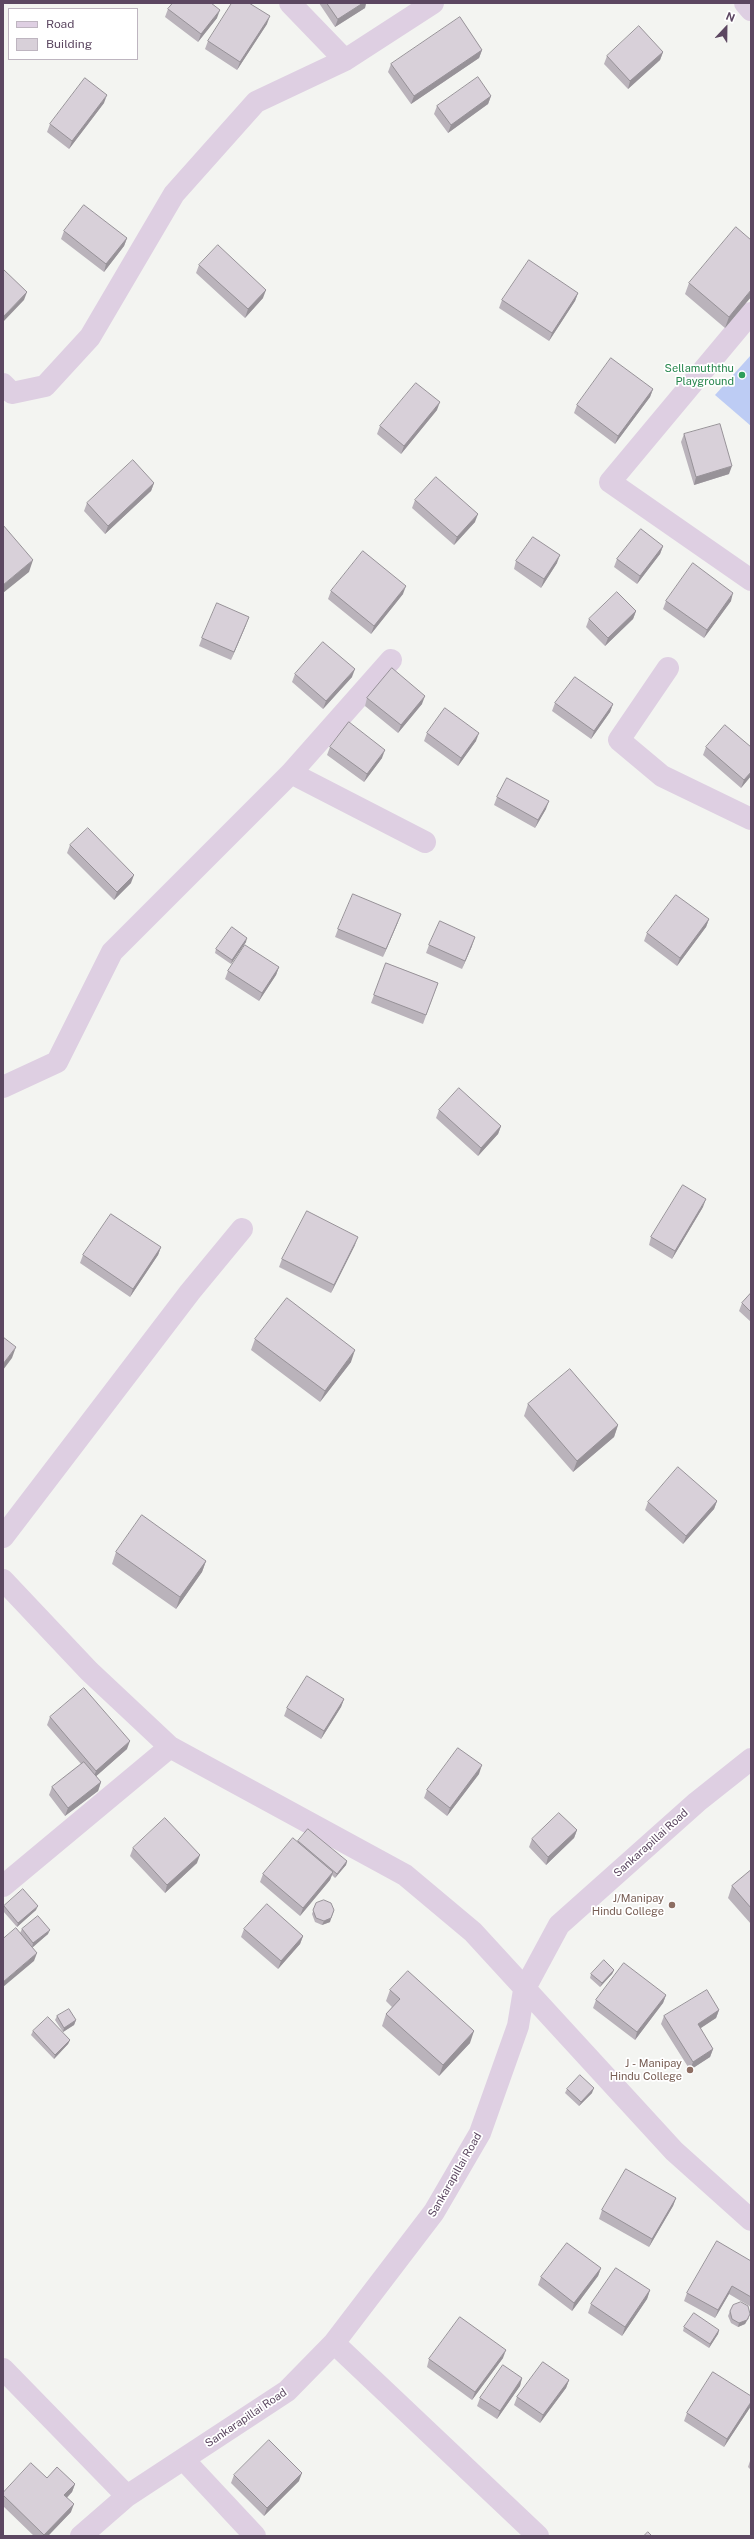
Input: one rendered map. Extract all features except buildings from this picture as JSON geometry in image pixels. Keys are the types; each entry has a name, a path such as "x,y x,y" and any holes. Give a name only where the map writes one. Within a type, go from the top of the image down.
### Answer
{"street":[{"path":"290,3 345,60"},
{"path":"3,384 12,393 45,386 90,337 174,194 256,102 345,60 433,3"},
{"path":"745,3 751,10"},
{"path":"751,313 610,482 751,580"},
{"path":"3,1087 57,1062 112,952 291,773 391,660"},
{"path":"668,668 619,740 662,776 751,819"},
{"path":"291,773 426,842"},
{"path":"3,1537 190,1292 242,1229"},
{"path":"3,1580 89,1671 170,1747 405,1875 473,1932 524,1990 674,2151 751,2220"},
{"path":"3,1886 170,1747"},
{"name":"Sankarapillai Road","path":"81,2536 127,2496 184,2460 286,2391 334,2342 434,2212 480,2133 518,2026 524,1990 559,1925 697,1802 751,1759"},
{"path":"334,2342 538,2536"},
{"path":"3,2369 127,2496"},
{"path":"184,2460 255,2536"}],"shaded area":[{"name":"Sellamuththu Playground","path":"751,355 751,426 715,395"}],"place":[{"name":"Sellamuththu Playground","path":"742,375"},
{"name":"J/Manipay Hindu College","path":"672,1905"},
{"name":"J - Manipay Hindu College","path":"690,2070"}]}
